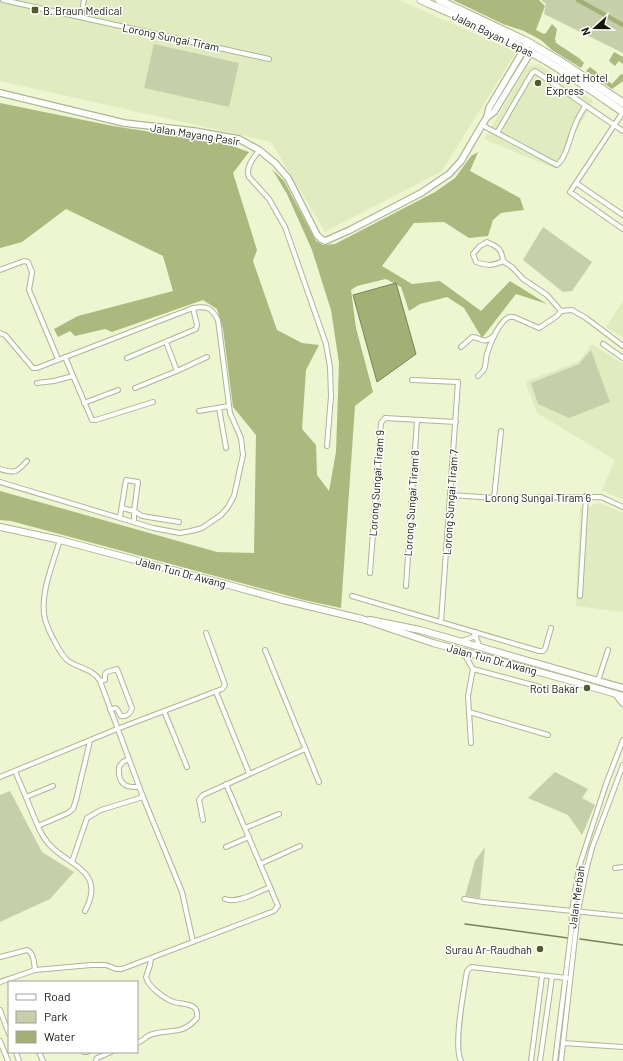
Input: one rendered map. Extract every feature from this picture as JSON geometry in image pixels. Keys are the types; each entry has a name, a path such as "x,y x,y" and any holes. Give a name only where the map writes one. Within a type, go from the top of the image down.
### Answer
{"highway":[{"name":"Jalan Bayan Lepas","path":"421,0 554,57 623,103"},
{"name":"Jalan Bayan Lepas","path":"439,0 505,31 623,112"},
{"path":"505,31 526,38 540,46 554,57"}],"main road":[{"name":"Jalan Tun Dr Awang","path":"0,527 60,540 283,600 362,619 458,650 623,696"},
{"name":"Jalan Tun Dr Awang","path":"362,619 378,620 420,630 623,688"},
{"path":"616,694 623,703"}],"street":[{"name":"Lorong Sungai Tiram","path":"3,0 269,59"},
{"path":"81,17 84,0"},
{"name":"Jalan Mayang Pasir","path":"0,93 124,123 194,131 239,139 259,150 275,163 288,178 317,235 325,241 350,230 421,193 449,174 461,161 487,117 489,108 529,47"},
{"path":"498,133 532,73 535,71 623,131"},
{"path":"482,125 557,164 565,152 576,123 586,106"},
{"path":"623,112 570,192 623,229"},
{"path":"259,150 247,172 249,177 269,198 285,227 326,344 330,367 331,396 327,446"},
{"path":"576,183 623,215"},
{"path":"503,261 495,265 487,266 476,262 473,254 480,246 487,242 496,246 502,253 503,261 546,295 561,311"},
{"path":"0,270 24,261 28,262 32,272 29,290 58,359"},
{"path":"0,333 5,335 33,368 37,368 193,308 204,307 210,309 218,320 231,418 241,438 243,455 234,496 228,507 221,515 202,528 191,531 171,532 0,482"},
{"path":"127,358 197,328 193,308"},
{"path":"478,376 482,373 486,365 486,355 494,336 502,322 509,317 514,317 539,328 557,316 561,311 572,310 586,318 623,346"},
{"path":"461,347 472,337 485,341 494,336"},
{"path":"166,342 177,371"},
{"path":"604,344 623,358"},
{"path":"65,357 90,418 94,420 153,402"},
{"path":"135,388 207,357"},
{"path":"37,383 54,381 73,376"},
{"name":"Lorong Sungai Tiram 7","path":"412,380 458,382 441,622"},
{"path":"84,403 118,390"},
{"path":"199,411 229,406"},
{"path":"219,408 226,448"},
{"name":"Lorong Sungai Tiram 9","path":"370,573 381,423 385,418 456,422"},
{"name":"Lorong Sungai Tiram 8","path":"406,586 417,420"},
{"path":"494,498 501,431"},
{"path":"0,469 13,472 19,470 27,461"},
{"path":"120,517 126,480 138,482 134,522"},
{"name":"Lorong Sungai Tiram 6","path":"451,495 494,498 601,497 623,507"},
{"path":"580,596 586,496"},
{"path":"122,508 134,511 142,516 179,522"},
{"path":"60,540 47,586 44,606 45,619 63,656 71,663 95,675 100,681 128,759 182,892 193,942"},
{"path":"352,596 539,651 543,651 545,649 551,628"},
{"path":"0,777 164,711 216,692 224,687 224,682 206,632"},
{"path":"460,641 473,637 476,632"},
{"path":"476,632 478,644 482,648"},
{"path":"265,650 319,782"},
{"path":"458,650 464,654 472,667"},
{"path":"598,681 608,650"},
{"path":"471,742 468,696 472,667 470,662 479,656"},
{"name":"Jalan Tun Dr Awang","path":"472,667 540,687"},
{"path":"100,681 105,680 105,674 107,672 117,670 132,708 130,713 124,716 121,716 118,709 115,708 110,710"},
{"path":"216,692 249,773"},
{"path":"164,711 187,767"},
{"path":"469,712 548,735"},
{"name":"Jalan Merbah","path":"555,1061 566,978 572,911 581,861 606,784 623,740"},
{"path":"38,826 68,813 73,809 90,741"},
{"path":"203,820 199,800 200,797 249,773 305,749"},
{"path":"128,759 119,767 121,779 126,786 130,788 139,787"},
{"name":"Jalan Merbah","path":"561,1061 578,911 588,859 623,765"},
{"path":"15,771 42,836 49,845 62,856 84,871 89,879 92,889 91,898 85,911"},
{"path":"0,982 36,970 91,965 106,965 116,969 122,969 274,911 278,906 226,784"},
{"path":"26,797 53,786"},
{"path":"72,862 87,818 101,810 143,796"},
{"path":"245,828 279,814"},
{"path":"226,847 249,837"},
{"path":"260,864 300,846"},
{"path":"615,868 623,867"},
{"path":"225,899 233,901 237,900 270,887"},
{"path":"464,899 623,916"},
{"path":"0,957 27,950 30,951 36,970"},
{"path":"138,1043 153,1034 182,1030 197,1018 196,1012 187,1003 176,1003 171,1001 152,988 146,977 151,958"},
{"path":"461,1061 458,1053 459,1033 468,969 471,968 571,979"},
{"path":"531,1061 542,976"},
{"path":"540,1061 552,977"},
{"path":"0,1010 2,1018 8,1028"},
{"path":"0,1041 8,1061"},
{"path":"563,1043 623,1048"},
{"path":"96,1061 99,1056 108,1053"}],"shaded area":[{"path":"0,0 399,0 516,52 442,171 325,232 271,142 0,81"},
{"path":"453,0 539,0 545,6 536,30 544,34 552,24 557,29 555,39 556,43 584,63 581,68 552,50 541,40"},
{"path":"614,52 623,57 623,64 619,61 615,66 609,61"},
{"path":"538,64 593,101 556,169 484,139 527,67"},
{"path":"590,67 612,84 621,74 623,75 623,81 612,89 586,71"},
{"path":"0,103 113,126 227,144 249,152 233,173 257,250 253,261 277,330 302,343 319,345 306,370 302,429 316,445 317,475 329,491 336,452 339,363 331,310 312,250 287,194 272,169 284,181 316,241 323,245 335,244 435,192 455,178 471,156 478,152 470,171 520,198 524,210 501,213 493,220 488,236 469,238 444,222 414,223 382,266 412,284 440,281 481,311 510,281 547,304 516,294 482,338 464,308 447,297 420,304 409,311 401,287 386,279 357,286 351,290 356,328 373,392 355,406 341,608 304,600 11,521 0,520 0,491 217,552 254,553 256,435 233,407 223,329 217,309 203,300 112,332 105,329 75,336 70,331 58,337 54,329 78,316 173,291 163,256 66,209 22,242 0,248"},
{"path":"623,301 623,338 606,327"},
{"path":"592,344 623,364 623,500 602,490 615,460 537,413 526,384 527,381 579,361"},
{"path":"600,503 623,513 623,612 576,606 580,507 591,507 594,504"}],"green space":[{"path":"541,0 623,0 623,53 544,14 546,4"},
{"path":"154,44 239,63 229,107 144,88"},
{"path":"543,227 592,262 572,291 563,292 523,260"},
{"path":"591,350 610,402 569,418 538,404 531,383 579,364"},
{"path":"555,772 588,789 582,798 595,805 582,835 568,815 528,798"},
{"path":"10,791 42,852 74,872 50,899 0,922 0,795"},
{"path":"485,847 480,898 465,896 475,861"}],"water":[{"path":"396,283 416,354 377,382 353,295"}],"waterway":[{"path":"578,0 623,25"},
{"path":"465,924 568,938"},
{"path":"580,939 623,945"}],"place":[{"name":"B. Braun Medical","path":"35,10"},
{"name":"Budget Hotel Express","path":"538,83"},
{"name":"Roti Bakar","path":"587,688"},
{"name":"Surau Ar-Raudhah","path":"540,949"}]}
